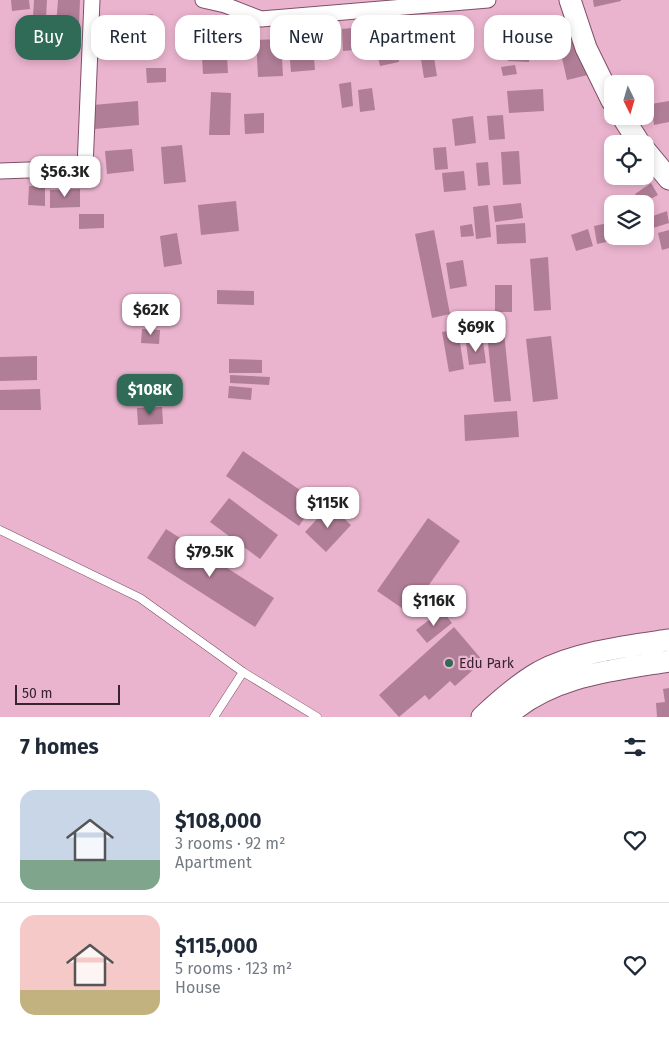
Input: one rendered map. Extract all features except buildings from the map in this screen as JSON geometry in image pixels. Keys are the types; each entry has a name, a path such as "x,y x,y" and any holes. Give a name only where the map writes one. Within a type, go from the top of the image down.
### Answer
{"street":[{"path":"0,171 85,168 92,0"},
{"path":"202,0 225,5 261,18 488,0"},
{"path":"570,0 586,48 604,85"},
{"path":"654,161 669,179"},
{"path":"482,717 505,696 540,672 578,657 669,640"},
{"path":"506,717 516,708 543,691 581,677 669,661"}],"lane":[{"path":"0,530 140,598 243,672 317,717"},
{"path":"214,717 243,672"}],"place":[{"name":"Edu Park","path":"449,663"}]}
